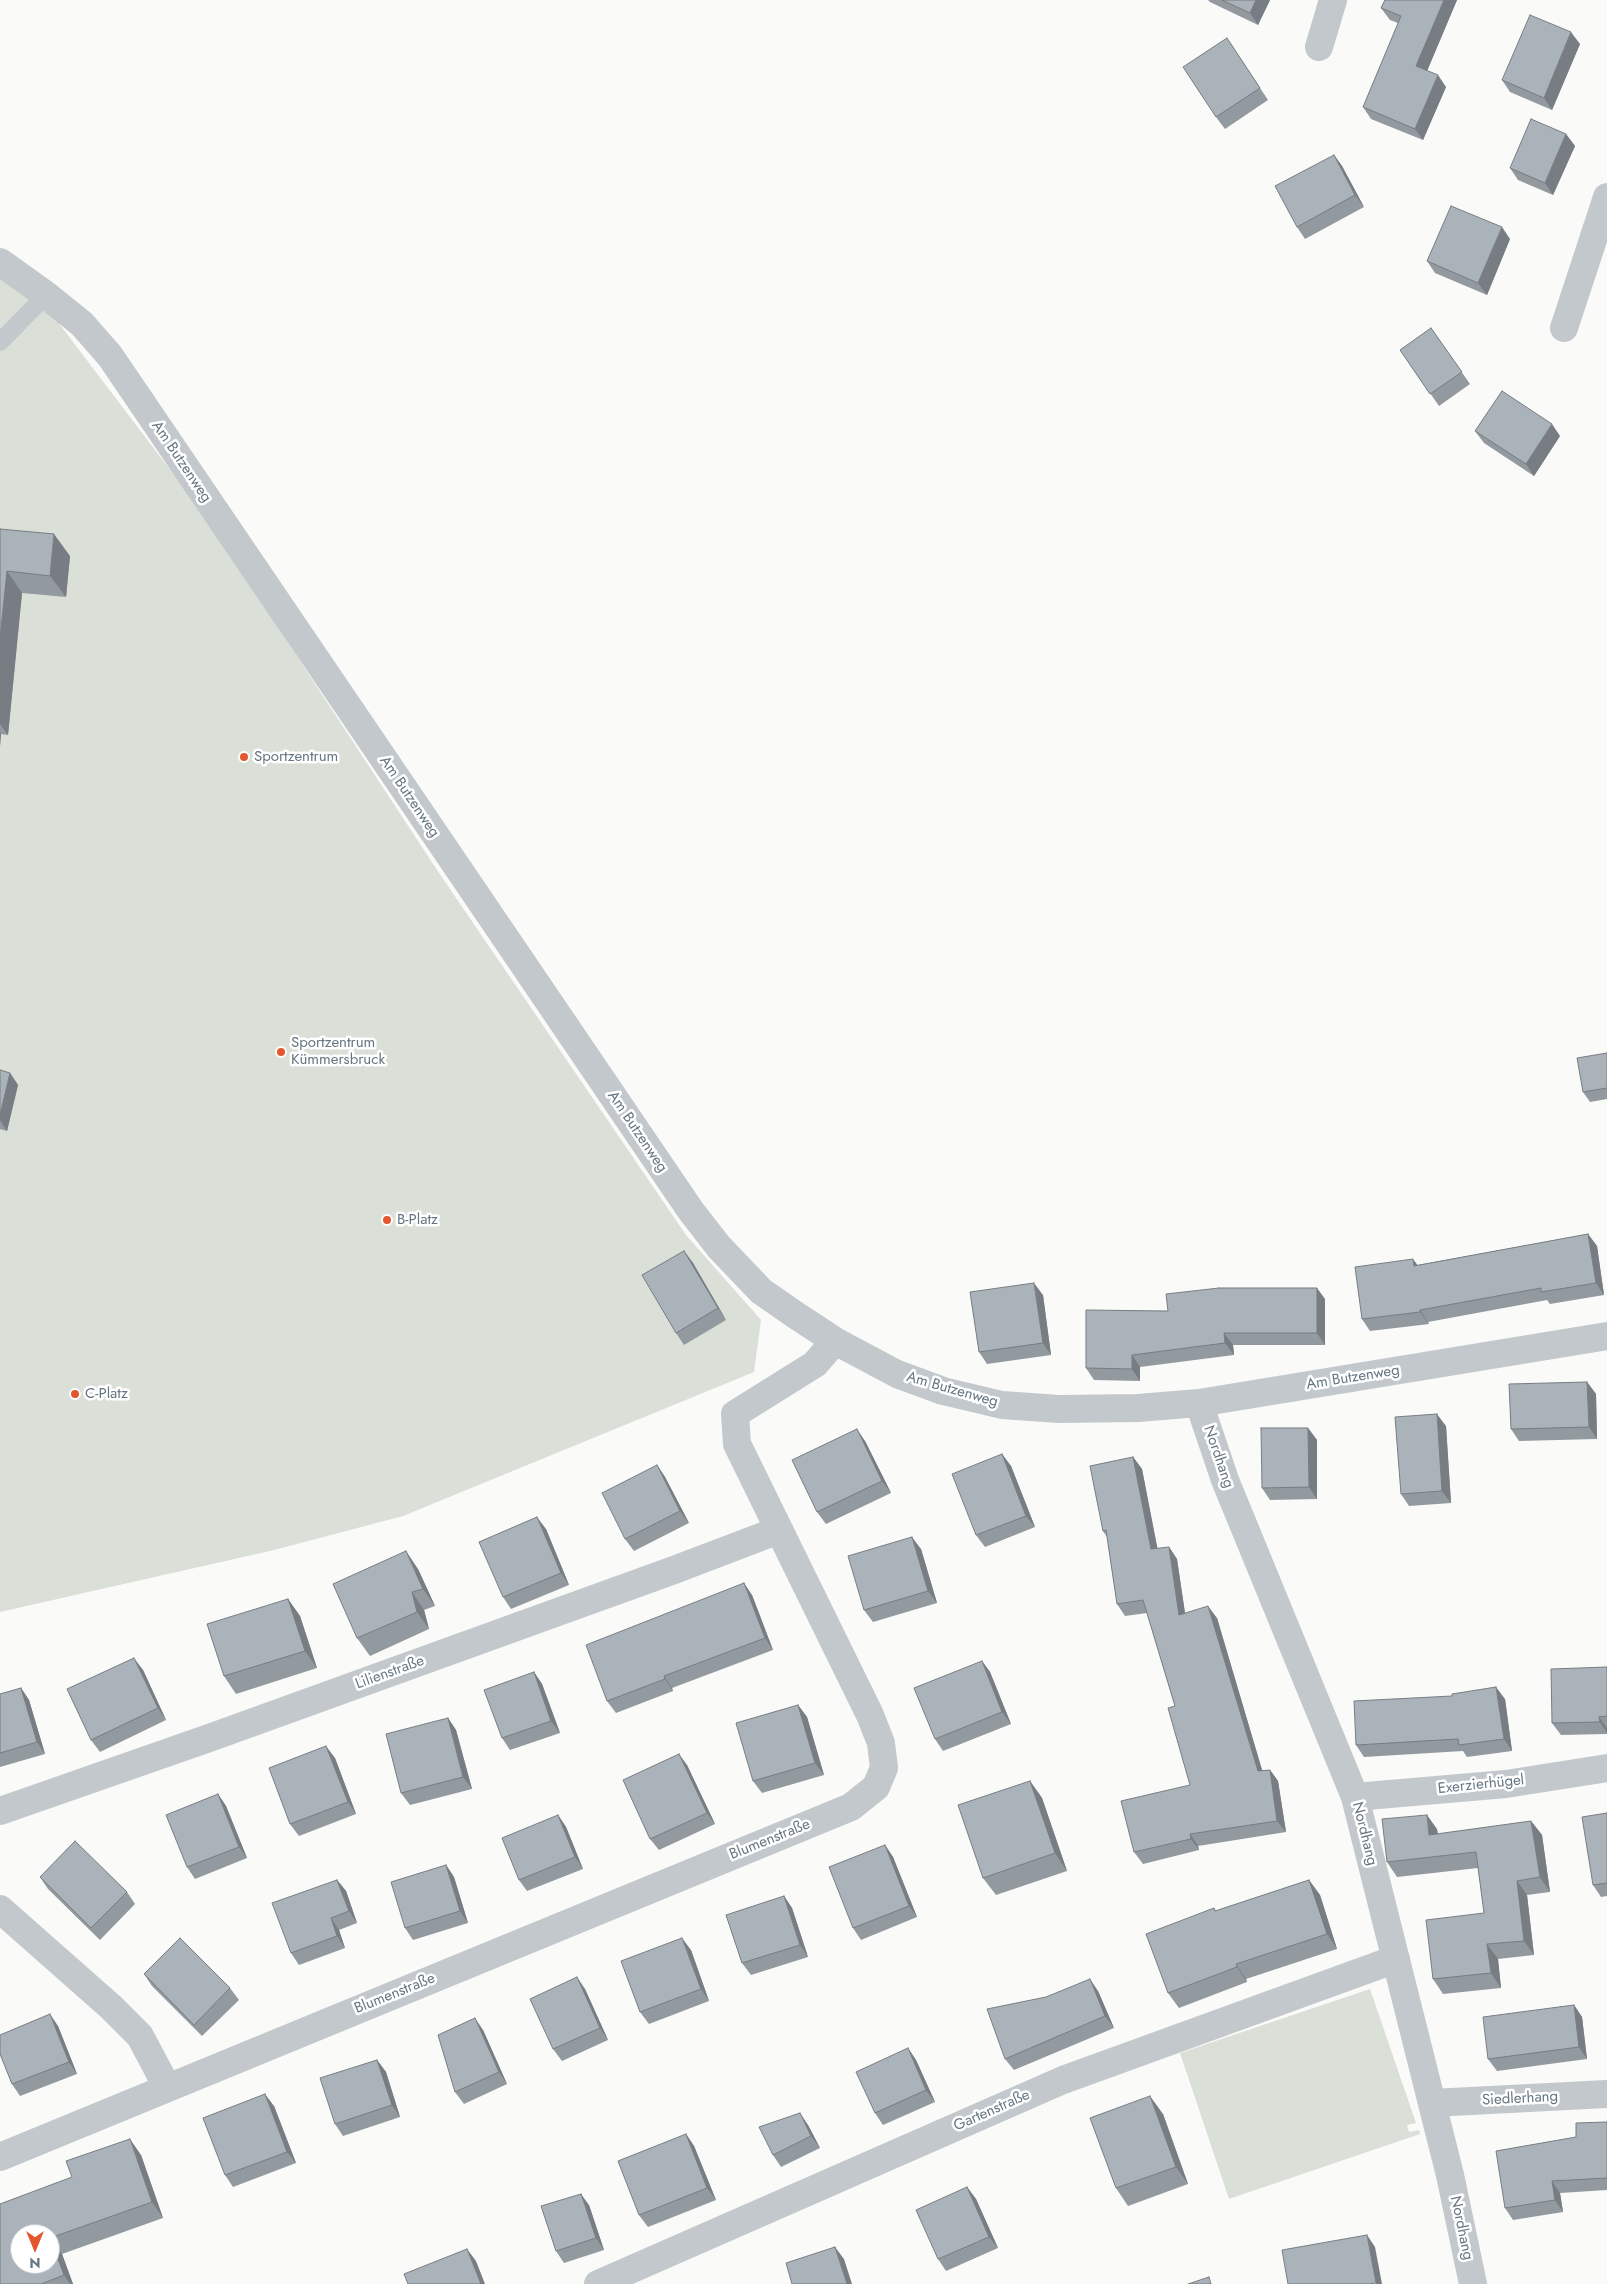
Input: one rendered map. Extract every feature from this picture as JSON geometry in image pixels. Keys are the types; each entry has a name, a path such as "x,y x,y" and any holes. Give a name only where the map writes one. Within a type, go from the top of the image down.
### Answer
{"street":[{"path":"1319,47 1333,0"},
{"path":"1564,328 1607,197"},
{"name":"Am Butzenweg","path":"0,262 46,294 82,324 110,356 691,1211 719,1247 761,1291 835,1341 896,1374 943,1391 1002,1405 1069,1409 1138,1408 1199,1402 1607,1336"},
{"name":"Blumenstraße","path":"0,2157 851,1807 876,1787 884,1768 881,1743 870,1715 737,1444 735,1414 815,1364 835,1341"},
{"name":"Nordhang","path":"1199,1402 1225,1480 1355,1797 1450,2175 1473,2284"},
{"name":"Lilienstraße","path":"0,1811 221,1734 674,1570 779,1530"},
{"name":"Exerzierhügel","path":"1355,1797 1506,1784 1607,1768"},
{"path":"0,1908 111,2007 140,2036 167,2088"},
{"name":"Gartenstraße","path":"598,2284 1063,2080 1396,1959"},
{"name":"Siedlerhang","path":"1432,2103 1607,2094"}],"lane":[{"path":"0,342 46,294"}],"shaded area":[{"name":"Sportzentrum Kümmersbruck","path":"0,272 51,313 203,513 437,870 686,1235 761,1320 754,1372 403,1516 274,1550 0,1612"},
{"path":"1370,1989 1416,2123 1407,2125 1409,2132 1419,2130 1420,2134 1229,2199 1180,2053"}],"building":[{"path":"1222,0 1256,0 1250,13"},
{"path":"1385,0 1444,0 1416,66 1438,75 1415,129 1363,107 1401,16 1381,8"},
{"path":"1530,15 1571,32 1544,98 1502,80"},
{"path":"1227,38 1260,88 1216,117 1183,67"},
{"path":"1531,119 1566,134 1545,183 1510,168"},
{"path":"1334,155 1355,195 1297,227 1275,186"},
{"path":"1451,206 1502,227 1478,283 1427,261"},
{"path":"1431,328 1462,372 1430,394 1400,350"},
{"path":"1502,391 1552,424 1526,464 1475,431"},
{"path":"0,529 54,534 50,576 7,571 0,639"},
{"path":"1607,1053 1607,1088 1583,1092 1577,1058"},
{"path":"0,1070 10,1073 0,1115"},
{"path":"1588,1234 1596,1283 1541,1292 1541,1288 1420,1310 1420,1312 1362,1319 1355,1267 1413,1259 1414,1266"},
{"path":"684,1251 718,1308 676,1333 642,1275"},
{"path":"1034,1283 1043,1343 979,1352 970,1292"},
{"path":"1219,1288 1317,1288 1317,1333 1224,1333 1225,1343 1132,1355 1132,1369 1086,1368 1086,1310 1168,1311 1166,1294"},
{"path":"1587,1382 1589,1427 1511,1429 1509,1384"},
{"path":"1437,1414 1442,1491 1401,1494 1395,1417"},
{"path":"1261,1428 1308,1428 1309,1487 1262,1488"},
{"path":"857,1429 882,1481 817,1512 792,1460"},
{"path":"1002,1454 1026,1516 976,1535 952,1474"},
{"path":"1133,1457 1151,1549 1169,1547 1179,1615 1208,1606 1258,1771 1270,1770 1277,1821 1190,1834 1191,1839 1134,1852 1121,1801 1190,1785 1168,1708 1175,1706 1143,1600 1117,1604 1106,1530 1103,1531 1090,1466"},
{"path":"657,1465 680,1511 625,1539 602,1493"},
{"path":"537,1517 561,1573 503,1597 479,1542"},
{"path":"912,1537 928,1591 864,1610 848,1556"},
{"path":"406,1551 423,1589 412,1592 417,1612 357,1638 333,1584"},
{"path":"744,1583 765,1638 664,1676 665,1679 607,1701 586,1645"},
{"path":"288,1599 305,1651 224,1676 207,1624"},
{"path":"134,1658 158,1708 91,1740 67,1689"},
{"path":"982,1661 1002,1712 935,1739 914,1688"},
{"path":"1607,1667 1607,1716 1599,1717 1600,1722 1552,1723 1551,1669"},
{"path":"534,1672 551,1721 502,1738 484,1690"},
{"path":"1496,1687 1504,1739 1459,1745 1458,1739 1356,1745 1354,1701 1452,1696 1452,1694"},
{"path":"21,1688 37,1742 0,1753 0,1694"},
{"path":"798,1705 815,1763 753,1781 736,1723"},
{"path":"448,1718 463,1777 401,1793 386,1734"},
{"path":"326,1746 348,1802 290,1824 269,1768"},
{"path":"679,1754 707,1813 650,1839 623,1780"},
{"path":"1030,1781 1055,1853 983,1878 958,1805"},
{"path":"218,1794 239,1847 187,1867 166,1815"},
{"path":"1607,1813 1607,1883 1593,1885 1582,1817"},
{"path":"558,1815 575,1857 519,1880 502,1838"},
{"path":"1427,1815 1429,1835 1531,1821 1540,1877 1517,1881 1524,1941 1487,1944 1491,1973 1433,1979 1426,1920 1484,1913 1476,1852 1387,1862 1382,1819"},
{"path":"75,1841 127,1892 91,1928 40,1877"},
{"path":"885,1845 909,1906 853,1928 829,1867"},
{"path":"446,1865 460,1911 405,1928 391,1882"},
{"path":"337,1880 349,1911 331,1918 337,1936 291,1953 272,1903"},
{"path":"1309,1880 1327,1934 1236,1964 1237,1967 1168,1993 1146,1934 1214,1908 1215,1911"},
{"path":"784,1896 800,1945 742,1963 726,1915"},
{"path":"180,1938 230,1988 194,2025 144,1974"},
{"path":"682,1938 701,1989 640,2012 621,1961"},
{"path":"577,1977 600,2028 553,2049 530,1999"},
{"path":"1090,1979 1105,2016 1005,2059 987,2009 1046,1997"},
{"path":"1574,2005 1579,2047 1488,2059 1483,2017"},
{"path":"50,2014 69,2062 12,2084 0,2054 0,2035"},
{"path":"475,2018 499,2072 455,2092 438,2035"},
{"path":"908,2048 926,2090 875,2113 856,2072"},
{"path":"377,2060 392,2105 335,2124 320,2078"},
{"path":"265,2094 287,2152 225,2175 203,2118"},
{"path":"1150,2096 1176,2167 1116,2188 1090,2118"},
{"path":"800,2113 811,2136 773,2155 759,2127"},
{"path":"1607,2122 1607,2178 1552,2181 1555,2200 1505,2208 1496,2151 1576,2137 1576,2123"},
{"path":"686,2134 707,2188 639,2215 618,2161"},
{"path":"130,2139 152,2202 60,2234 60,2224 10,2224 10,2274 60,2274 60,2264 64,2275 41,2284 0,2284 0,2204 72,2177 66,2161"},
{"path":"967,2187 989,2237 938,2259 916,2210"},
{"path":"581,2194 596,2238 556,2251 541,2206"},
{"path":"1367,2235 1376,2283 1288,2284 1282,2250"},
{"path":"835,2247 847,2284 792,2284 786,2263"},
{"path":"467,2249 481,2284 408,2284 404,2274"},
{"path":"1209,2277 1211,2284 1188,2284"}],"place":[{"name":"Sportzentrum","path":"244,757"},
{"name":"Sportzentrum Kümmersbruck","path":"281,1052"},
{"name":"B-Platz","path":"387,1220"},
{"name":"C-Platz","path":"75,1394"}]}
